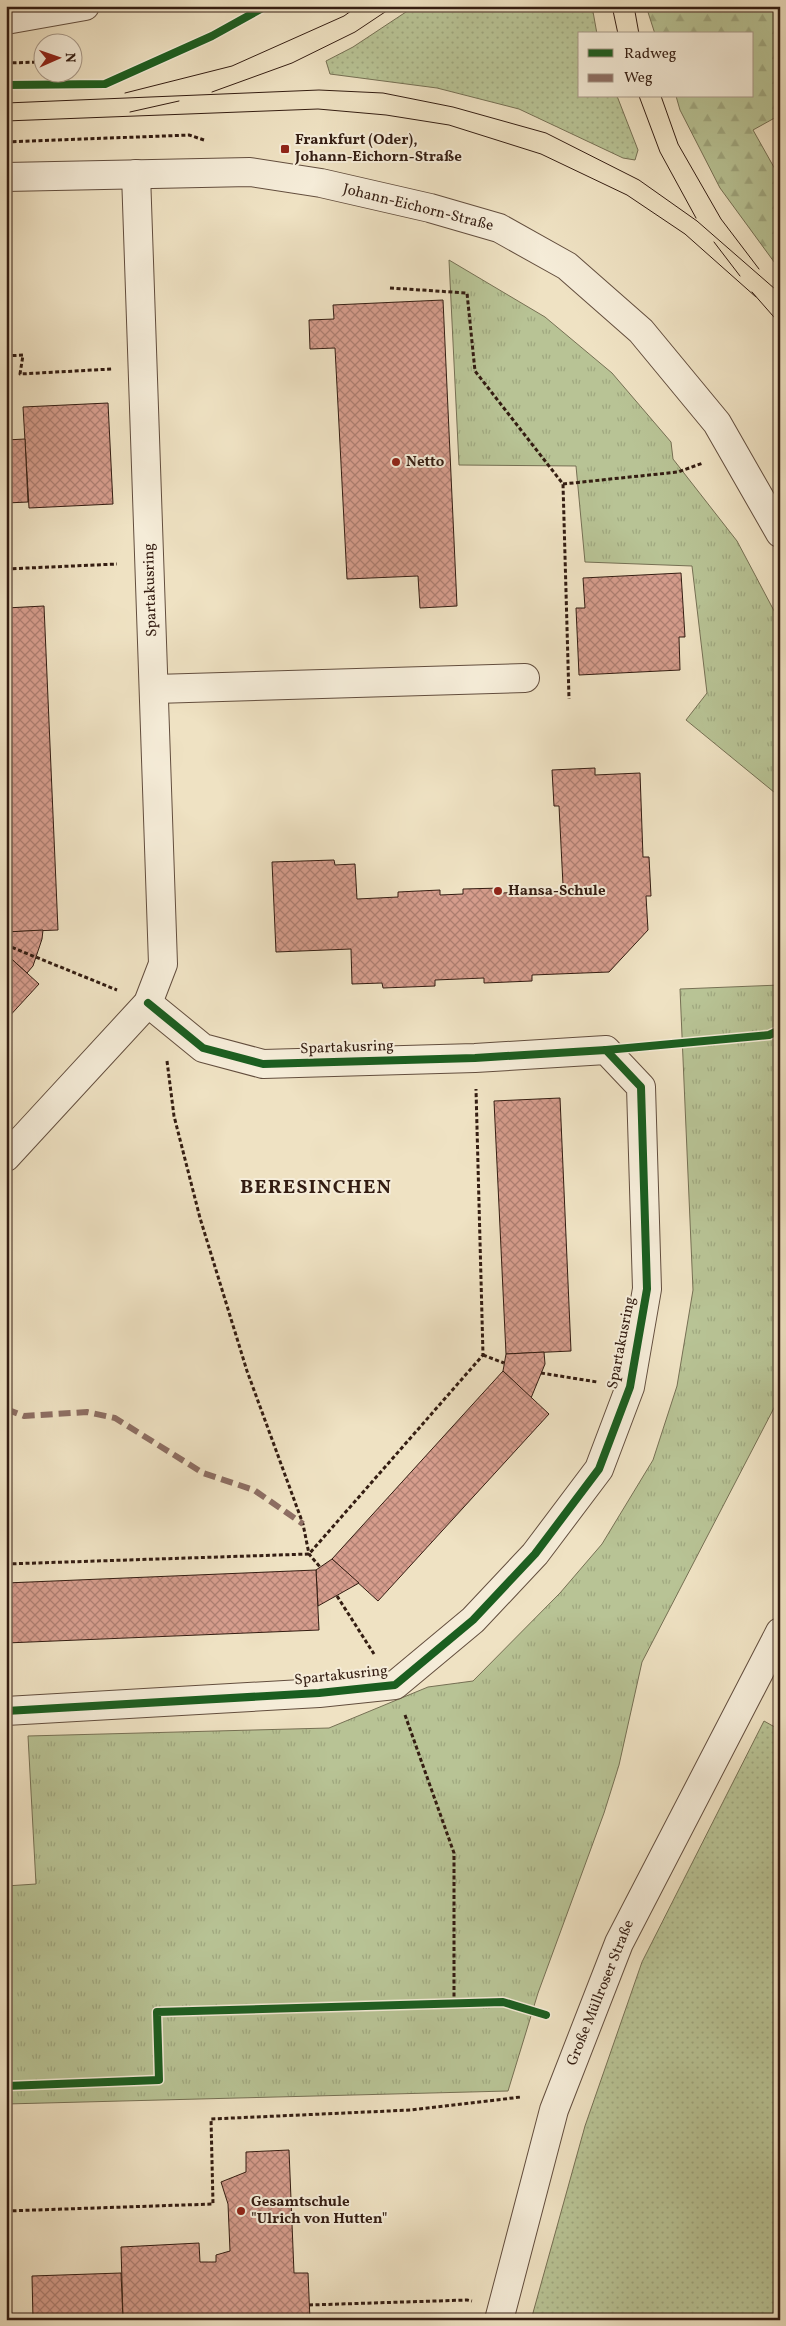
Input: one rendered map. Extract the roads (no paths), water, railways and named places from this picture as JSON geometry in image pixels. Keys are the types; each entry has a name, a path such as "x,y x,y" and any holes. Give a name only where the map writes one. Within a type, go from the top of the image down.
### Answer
{"street":[{"path":"6,20 85,6"},
{"name":"Johann-Eichorn-Straße","path":"6,177 250,172 321,183 430,208 499,228 566,266 641,331 717,423 780,533"},
{"name":"Spartakusring","path":"6,1157 154,1008 163,964 136,174"},
{"path":"155,689 525,678"},
{"name":"Spartakusring","path":"6,1711 319,1694 395,1685 473,1620 535,1554 598,1469 630,1387 647,1289 641,1087 606,1050 475,1058 263,1064 203,1048 154,1008"},
{"name":"Große Müllroser Straße","path":"500,2316 554,2110 619,1943 780,1632"}],"tram line":[{"path":"125,93 232,66 344,16 358,6"},
{"path":"212,92 292,63 355,32 394,6"},
{"path":"612,6 618,32"},
{"path":"634,6 639,32"},
{"path":"6,103 319,90 383,93 453,107 546,133 639,180 697,221 775,289"},
{"path":"640,98 660,152 696,218"},
{"path":"662,98 678,144 721,219 759,269"},
{"path":"130,112 179,101"},
{"path":"6,121 318,109 386,115 449,125 541,154 627,195 685,234 756,297"},
{"path":"714,242 740,276"},
{"path":"752,292 780,324"}],"place":[{"name":"Frankfurt (Oder), Johann-Eichorn-Straße","path":"285,149"},
{"name":"Netto","path":"396,462"},
{"name":"Hansa-Schule","path":"498,891"},
{"name":"Gesamtschule \"Ulrich von Hutten\"","path":"241,2211"}],"district":[{"name":"BERESINCHEN","path":"316,1188"}]}
